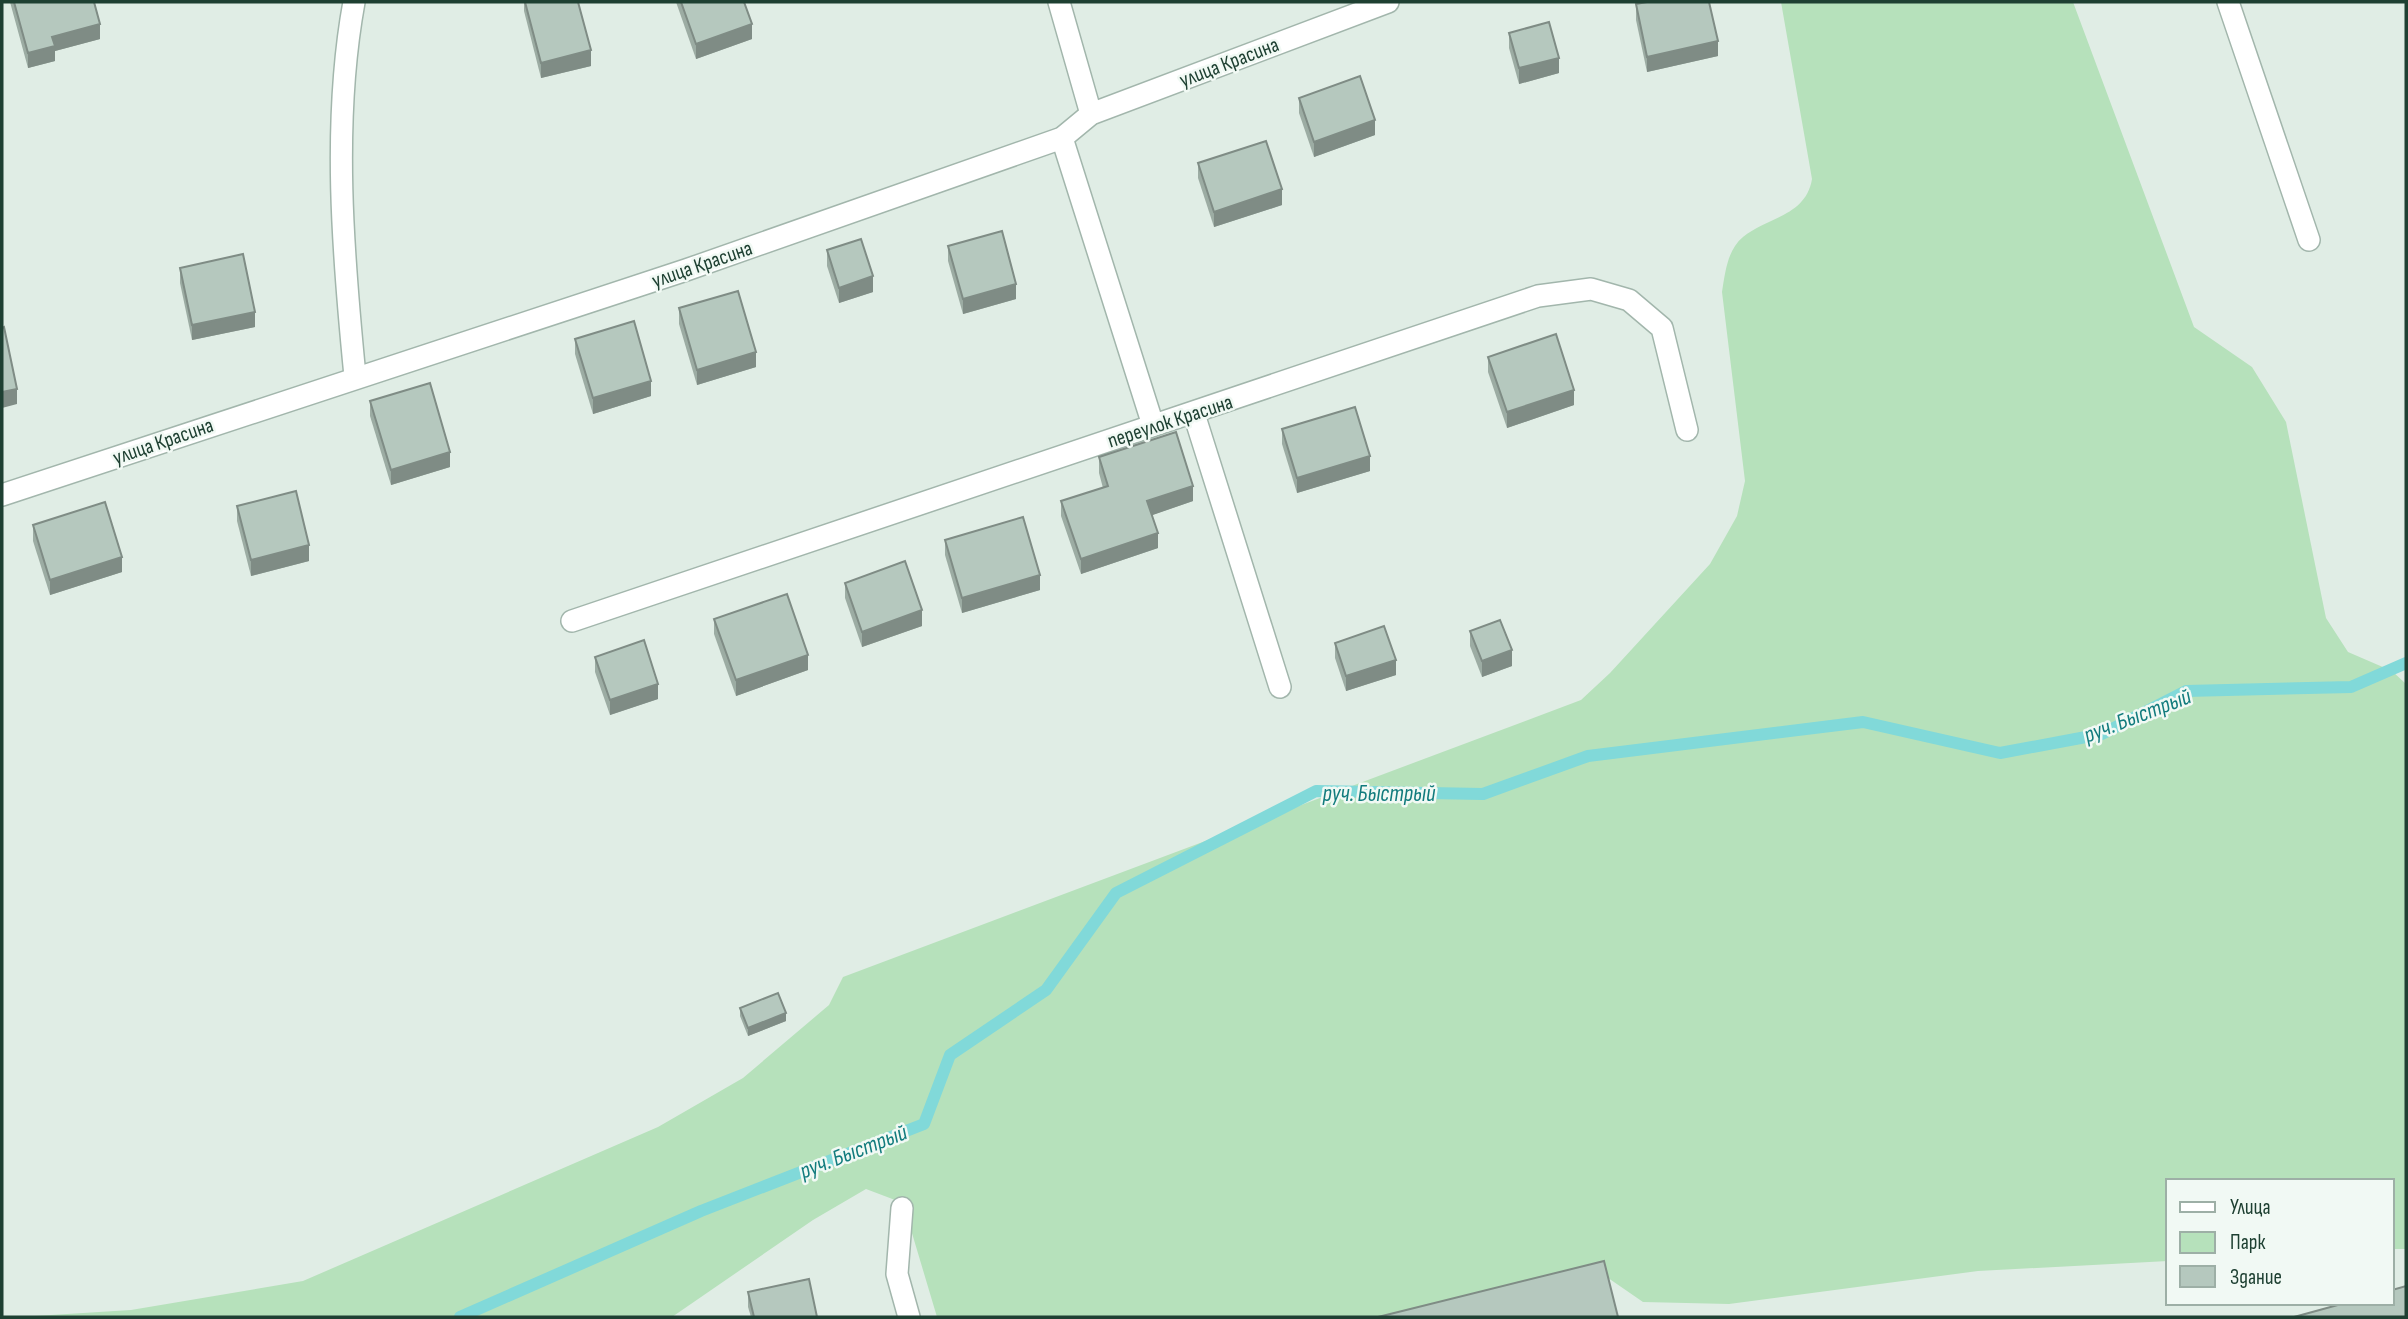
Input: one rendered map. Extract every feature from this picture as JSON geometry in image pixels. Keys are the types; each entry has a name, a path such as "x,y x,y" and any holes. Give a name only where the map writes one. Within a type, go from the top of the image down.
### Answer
{"street":[{"path":"354,2 346,61 342,236 355,376"},
{"path":"1059,2 1091,114"},
{"name":"улица Красина","path":"2,495 355,376 686,270 1062,138 1091,114 1388,2"},
{"path":"2228,2 2309,240"},
{"path":"1062,138 1153,425"},
{"name":"переулок Красина","path":"572,621 1153,425 1194,414 1538,296 1591,289 1629,300 1662,328 1687,430"},
{"path":"1194,414 1280,687"},
{"path":"902,1208 897,1274 909,1317"}],"green space":[{"path":"1781,2 2073,2 2194,327 2252,367 2286,422 2326,618 2348,652 2392,671 2406,684 2406,1249 2394,1249 2394,1179 2166,1179 2166,1261 1978,1271 1729,1304 1643,1302 1598,1271 1425,1317 937,1317 903,1203 866,1189 813,1220 672,1317 19,1317 131,1310 303,1281 658,1127 743,1078 829,1005 843,977 1581,700 1610,673 1710,564 1737,516 1745,481 1722,292 1726,270 1730,255 1738,242 1753,230 1794,208 1802,201 1812,179"}],"building":[{"path":"14,2 94,2 100,24 52,37 55,46 28,53"},
{"path":"525,2 578,2 591,50 541,63"},
{"path":"681,2 744,2 752,24 696,44"},
{"path":"1709,2 1718,41 1647,57 1636,4"},
{"path":"1549,22 1559,58 1519,68 1509,33"},
{"path":"1360,76 1375,120 1314,142 1299,98"},
{"path":"1266,141 1282,189 1214,212 1198,163"},
{"path":"1002,231 1016,284 963,299 948,246"},
{"path":"861,239 873,276 839,288 827,250"},
{"path":"243,254 255,312 192,325 180,268"},
{"path":"738,291 756,352 697,370 679,308"},
{"path":"634,321 651,381 593,398 575,339"},
{"path":"4,327 17,389 2,392 2,328"},
{"path":"1556,334 1574,390 1507,412 1488,357"},
{"path":"430,383 450,452 391,470 370,401"},
{"path":"1355,407 1370,456 1297,478 1282,429"},
{"path":"1176,432 1193,486 1147,501 1158,533 1081,559 1061,501 1108,486 1099,457"},
{"path":"296,491 309,545 251,560 237,506"},
{"path":"105,502 122,557 50,580 33,525"},
{"path":"1023,517 1040,575 962,598 945,540"},
{"path":"905,561 922,610 862,632 845,583"},
{"path":"787,594 808,655 736,680 714,619"},
{"path":"1500,620 1512,650 1482,661 1470,631"},
{"path":"1384,626 1396,660 1346,676 1335,643"},
{"path":"644,640 658,684 610,700 595,657"},
{"path":"778,993 786,1013 748,1028 740,1008"},
{"path":"1604,1261 1618,1317 1378,1317"},
{"path":"809,1279 817,1317 754,1317 748,1292"},
{"path":"2406,1286 2406,1317 2294,1317 2338,1305 2394,1305 2394,1289"}],"waterway":[{"name":"руч. Быстрый","path":"460,1317 701,1211 924,1124 950,1055 1046,990 1116,893 1316,791 1483,794 1588,756 1863,722 2000,753 2102,734 2186,691 2351,687 2406,663"}]}
